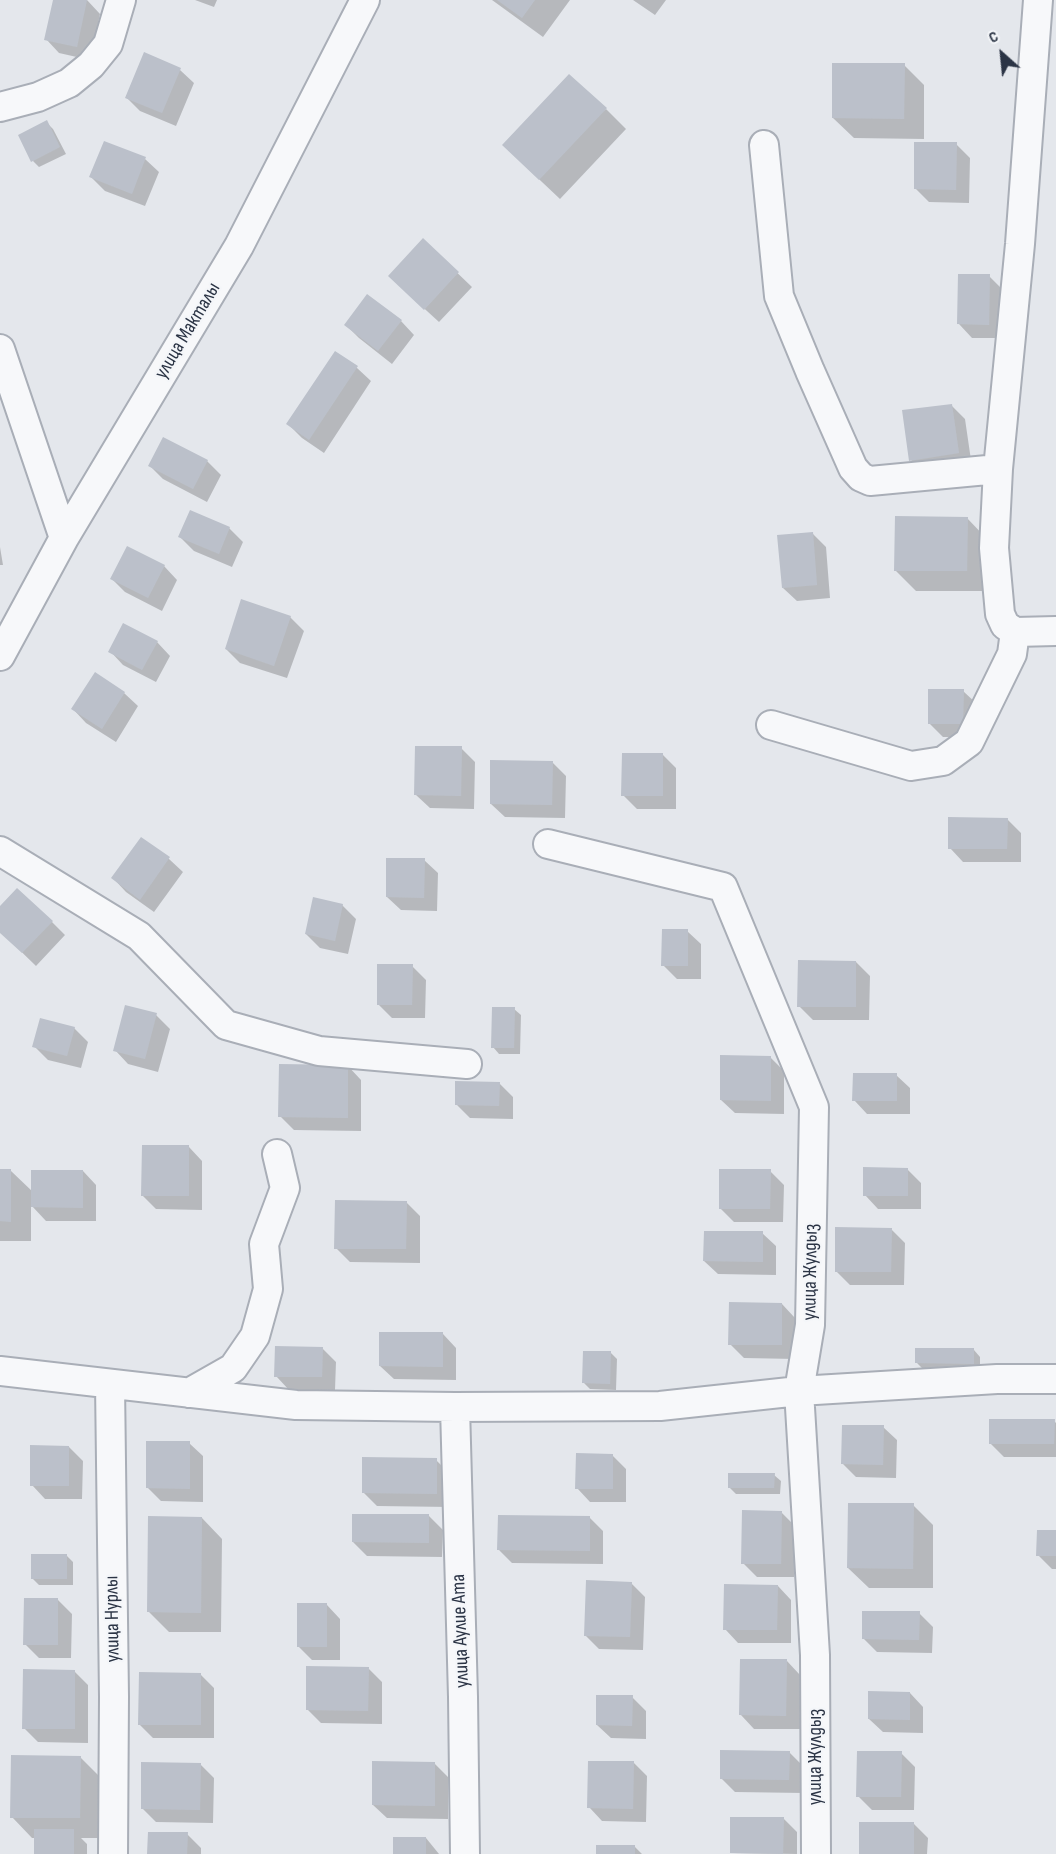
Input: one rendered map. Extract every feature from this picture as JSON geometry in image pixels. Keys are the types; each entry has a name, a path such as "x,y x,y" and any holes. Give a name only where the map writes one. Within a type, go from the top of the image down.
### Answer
{"street":[{"path":"0,107 38,97 69,83 91,65 108,44 121,0"},
{"name":"улица Макталы","path":"0,656 64,538 239,246 365,0"},
{"path":"1038,0 1020,244 998,469 994,548 1000,614 1005,625 1015,632 1056,631"},
{"path":"764,145 779,296 853,468 861,477 870,481 998,469"},
{"path":"0,350 64,538"},
{"path":"771,725 911,766 943,761 969,742 1012,654 1015,632"},
{"name":"улица Жулдыз","path":"548,844 723,887 814,1107 810,1325 800,1391 815,1655 816,1854"},
{"path":"0,851 139,936 226,1025 319,1051 467,1064"},
{"path":"189,1393 233,1368 255,1336 268,1289 264,1244 285,1188 277,1154"},
{"path":"0,1371 296,1406 660,1406 800,1391 997,1379 1056,1379"},
{"name":"улица Нурлы","path":"110,1384 114,1697 113,1854"},
{"name":"улица Аулие Ата","path":"455,1407 465,1854"}],"building":[{"path":"53,0 87,0 77,47 44,40"},
{"path":"497,0 535,0 522,18"},
{"path":"144,52 181,68 162,113 125,98"},
{"path":"832,63 905,63 904,119 832,118"},
{"path":"569,74 607,108 539,180 502,145"},
{"path":"47,120 60,147 31,162 18,135"},
{"path":"104,141 146,157 132,194 89,177"},
{"path":"914,142 957,142 956,190 914,189"},
{"path":"423,238 459,272 424,310 388,276"},
{"path":"958,274 990,274 989,325 957,324"},
{"path":"367,294 402,320 378,351 344,325"},
{"path":"335,351 358,366 309,440 286,424"},
{"path":"952,404 959,453 909,461 902,410"},
{"path":"163,437 208,460 193,489 148,466"},
{"path":"190,510 230,527 219,554 178,537"},
{"path":"895,516 968,517 967,571 894,571"},
{"path":"813,532 817,585 782,588 777,535"},
{"path":"127,546 165,565 148,598 110,579"},
{"path":"241,599 291,616 274,666 225,649"},
{"path":"123,623 158,641 142,670 108,652"},
{"path":"95,672 125,692 102,729 71,709"},
{"path":"928,689 964,689 963,724 928,724"},
{"path":"415,746 462,746 461,796 414,795"},
{"path":"622,753 663,753 663,796 621,796"},
{"path":"490,760 553,761 552,805 490,804"},
{"path":"948,817 1008,818 1007,849 948,849"},
{"path":"141,837 170,857 140,900 111,878"},
{"path":"386,858 425,858 424,898 386,897"},
{"path":"17,888 53,921 22,953 0,933 0,906"},
{"path":"313,897 343,904 335,941 305,934"},
{"path":"662,929 688,929 688,966 661,966"},
{"path":"798,960 856,961 856,1007 797,1007"},
{"path":"377,964 413,964 412,1005 377,1005"},
{"path":"125,1005 157,1013 145,1059 113,1051"},
{"path":"492,1007 515,1007 514,1048 491,1048"},
{"path":"40,1018 75,1027 67,1056 32,1047"},
{"path":"720,1055 771,1056 771,1101 720,1100"},
{"path":"279,1064 348,1065 348,1118 278,1117"},
{"path":"853,1073 897,1073 897,1101 852,1101"},
{"path":"455,1081 500,1082 499,1106 455,1105"},
{"path":"142,1145 189,1145 189,1196 141,1196"},
{"path":"863,1167 908,1168 908,1196 863,1196"},
{"path":"0,1169 11,1169 11,1222 0,1221"},
{"path":"719,1169 771,1169 770,1209 719,1209"},
{"path":"31,1170 83,1170 83,1208 31,1207"},
{"path":"335,1200 407,1201 406,1249 334,1249"},
{"path":"835,1227 892,1228 891,1272 835,1272"},
{"path":"704,1231 763,1231 763,1262 703,1261"},
{"path":"729,1302 782,1303 782,1345 728,1345"},
{"path":"379,1332 443,1332 443,1367 379,1366"},
{"path":"275,1346 323,1347 322,1377 274,1377"},
{"path":"915,1348 974,1348 974,1364 915,1363"},
{"path":"583,1351 611,1351 610,1384 582,1383"},
{"path":"989,1419 1055,1419 1054,1444 989,1444"},
{"path":"842,1425 884,1425 883,1465 841,1464"},
{"path":"146,1441 190,1441 190,1489 146,1488"},
{"path":"30,1445 69,1446 69,1486 30,1486"},
{"path":"576,1453 613,1454 613,1489 575,1489"},
{"path":"362,1457 437,1458 437,1494 362,1493"},
{"path":"728,1473 775,1473 774,1488 728,1488"},
{"path":"848,1503 914,1503 913,1569 847,1568"},
{"path":"742,1510 782,1511 781,1564 741,1564"},
{"path":"352,1514 429,1514 429,1543 352,1542"},
{"path":"498,1515 590,1516 590,1551 497,1550"},
{"path":"148,1516 202,1517 201,1613 147,1612"},
{"path":"1037,1530 1056,1530 1056,1556 1036,1556"},
{"path":"31,1554 67,1554 67,1579 31,1579"},
{"path":"586,1580 632,1582 630,1637 584,1636"},
{"path":"724,1584 778,1585 777,1630 723,1630"},
{"path":"24,1598 58,1598 58,1645 23,1645"},
{"path":"297,1603 327,1603 327,1647 297,1647"},
{"path":"862,1611 920,1611 919,1640 862,1639"},
{"path":"740,1659 787,1659 786,1716 739,1715"},
{"path":"306,1666 369,1667 368,1711 306,1710"},
{"path":"23,1669 75,1670 75,1729 22,1729"},
{"path":"139,1672 201,1673 201,1725 138,1725"},
{"path":"868,1691 910,1692 910,1720 868,1719"},
{"path":"596,1695 633,1695 632,1726 596,1725"},
{"path":"720,1750 790,1751 789,1780 720,1779"},
{"path":"857,1751 902,1751 901,1797 856,1797"},
{"path":"11,1755 81,1756 80,1818 10,1818"},
{"path":"372,1761 435,1762 435,1806 372,1805"},
{"path":"588,1761 634,1761 633,1809 587,1808"},
{"path":"141,1762 201,1763 200,1810 141,1809"},
{"path":"730,1817 784,1817 783,1854 730,1853"},
{"path":"859,1822 914,1822 914,1854 859,1854"},
{"path":"34,1829 74,1829 74,1854 34,1854"},
{"path":"148,1832 188,1832 187,1854 147,1854"},
{"path":"393,1837 426,1837 426,1854 393,1854"},
{"path":"596,1845 635,1845 635,1854 596,1854"}]}
